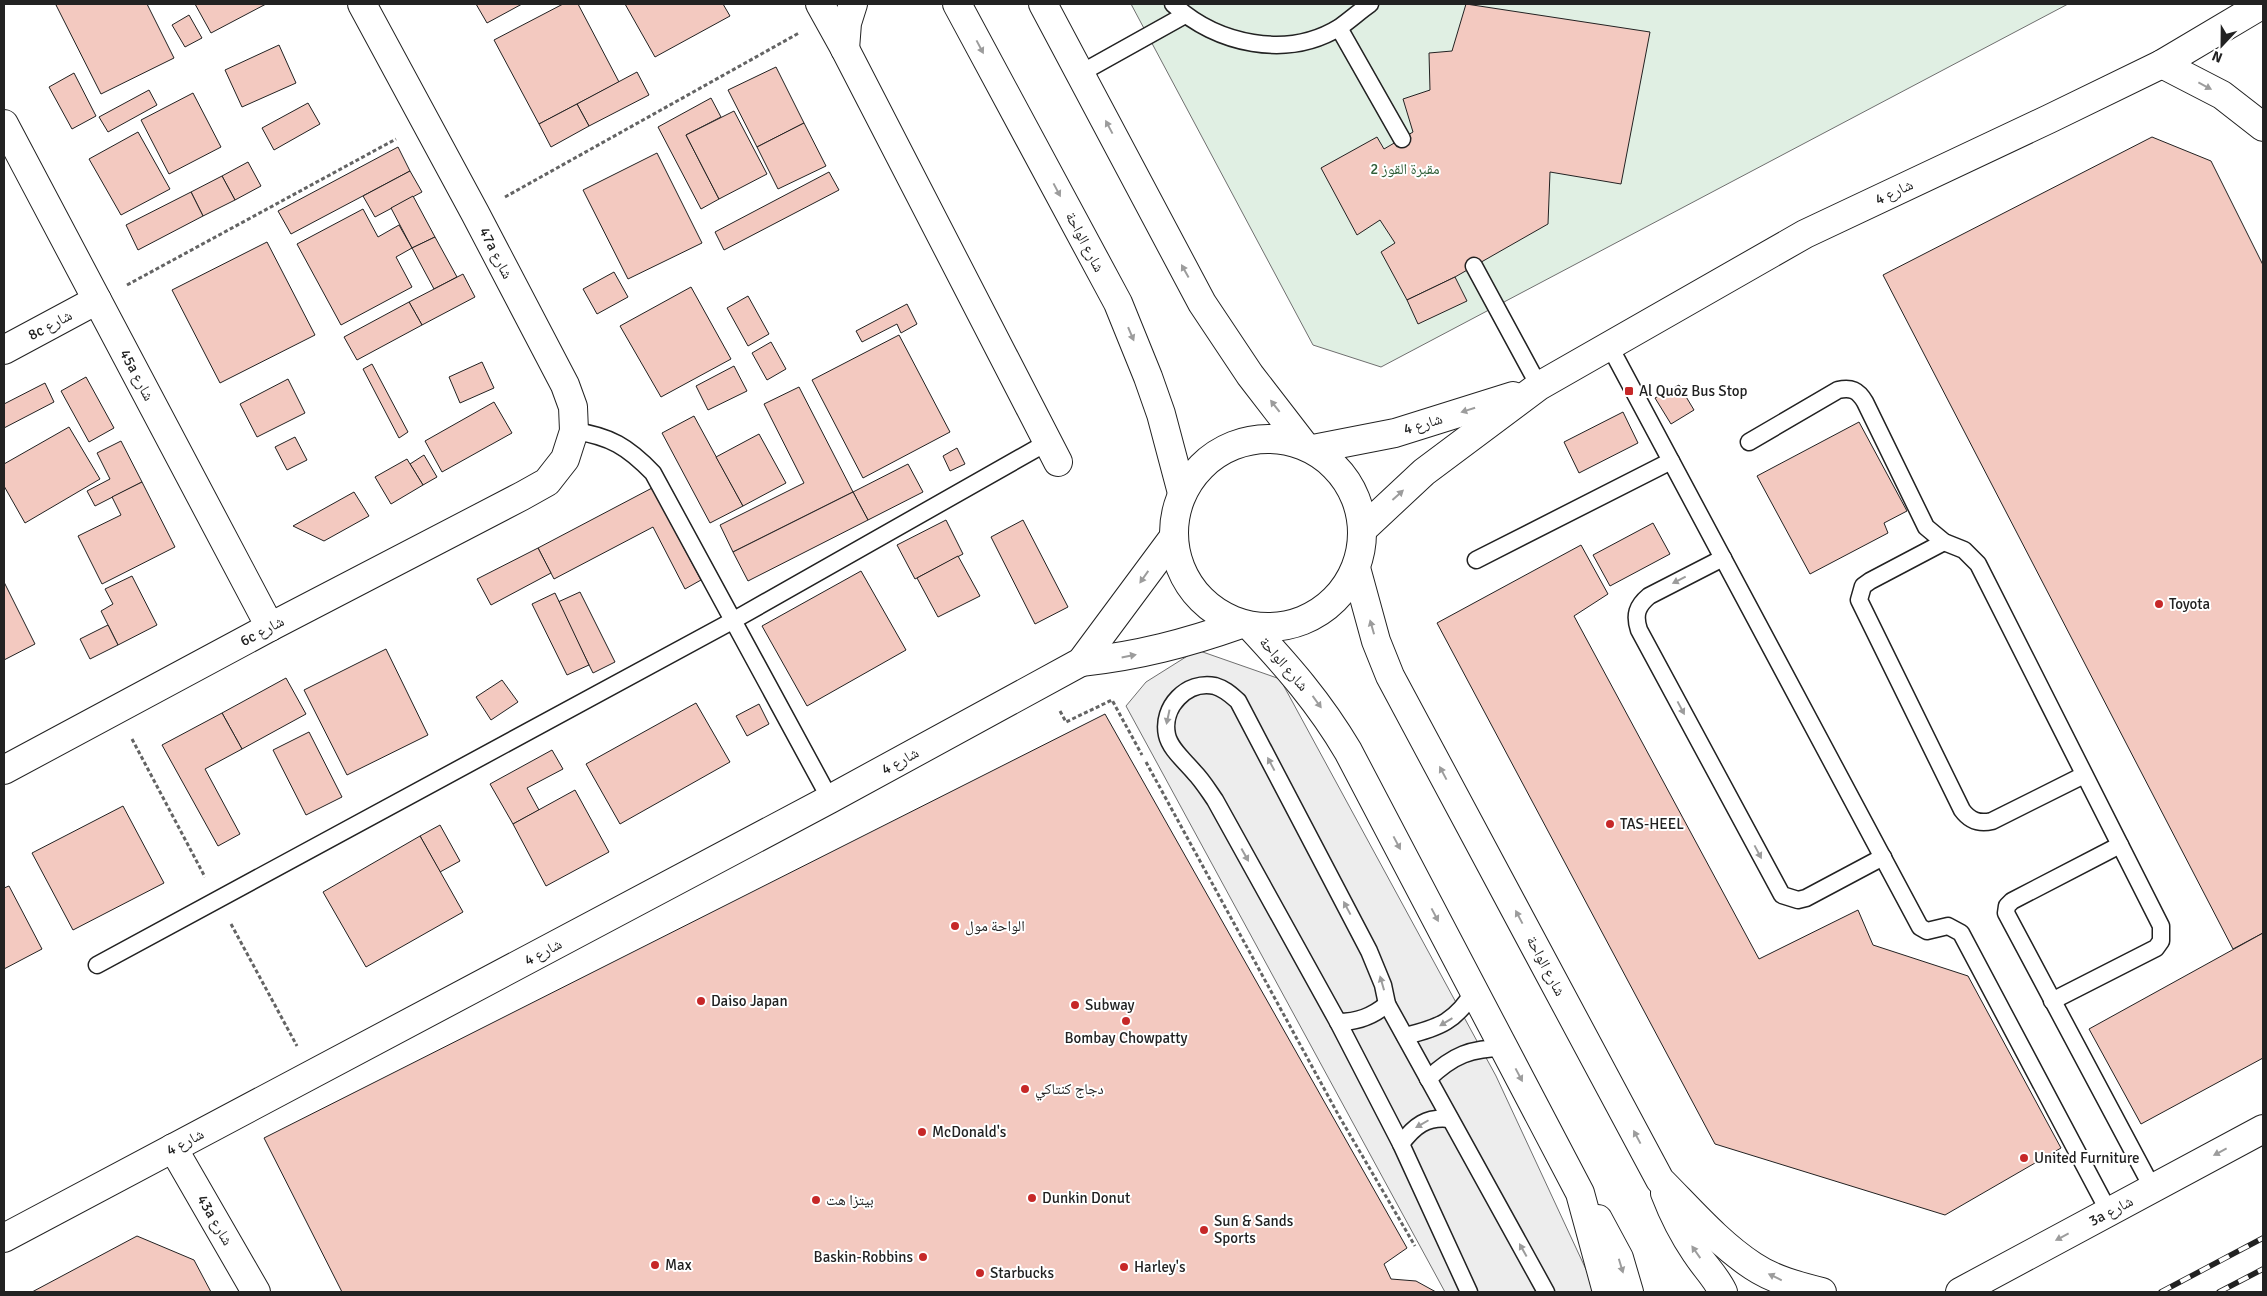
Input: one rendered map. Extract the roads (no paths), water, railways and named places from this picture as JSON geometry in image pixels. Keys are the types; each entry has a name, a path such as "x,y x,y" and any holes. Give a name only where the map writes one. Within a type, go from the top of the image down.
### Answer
{"street":[{"name":"47a شارع","path":"362,4 475,213 565,386 573,407 574,431 565,459 547,482 522,496"},
{"path":"846,49 847,23 853,4"},
{"name":"شارع الواحة","path":"957,4 1118,303 1148,376 1161,414 1182,493"},
{"path":"1043,4 1202,303 1245,368 1309,447 1339,470 1356,498 1363,529 1362,550 1356,568 1343,591 1325,609 1302,621 1276,627 1246,625 1215,611 1193,592 1179,566 1173,538 1174,515 1182,493 1198,468 1220,451 1247,440 1277,438 1309,447"},
{"name":"شارع 4","path":"1363,529 1424,472 1535,388 1805,234 2162,64 2263,4"},
{"path":"824,11 846,49 1053,452"},
{"path":"2162,64 2222,95 2263,127"},
{"name":"45a شارع","path":"4,124 270,627"},
{"name":"8c شارع","path":"4,350 97,300"},
{"name":"شارع 4","path":"1309,447 1395,433 1535,388"},
{"name":"6c شارع","path":"4,770 270,627 522,496"},
{"name":"شارع 4","path":"4,1238 830,799 1081,662 1173,538"},
{"name":"شارع الواحة","path":"1356,568 1376,641 1390,676 1660,1180 1722,1242 1754,1267 1790,1284 1822,1292"},
{"name":"شارع الواحة","path":"1246,625 1304,686 1328,717 1348,751 1580,1193 1607,1292"},
{"name":"شارع 4","path":"1081,662 1122,658 1163,649 1246,625"},
{"name":"3a شارع","path":"1965,1290 2263,1129"},
{"name":"43a شارع","path":"173,1148 256,1292"},
{"path":"1660,1180 1682,1232 1697,1255 1715,1276 1723,1292"},
{"path":"1580,1193 1604,1228 1619,1258 1630,1292"},
{"path":"1939,1292 1965,1290"}],"lane":[{"path":"1173,4 1185,15 1213,32 1244,42 1277,45 1309,40 1339,28 1370,4"},
{"path":"1081,73 1185,15"},
{"path":"1339,28 1402,139"},
{"path":"1474,266 1535,388"},
{"path":"1609,345 1920,927 1927,931 1948,926 1960,933 2109,1212"},
{"path":"1749,442 1838,390 1846,388 1854,390 1861,394 1926,527 1944,542 1964,550 1978,564 2161,926 2161,941 2156,948 2052,1001"},
{"path":"574,431 596,434 618,443 637,456 653,473 830,799"},
{"path":"97,965 734,620 1053,452"},
{"path":"1476,560 1672,461"},
{"path":"1944,542 1870,581 1863,586 1859,600 1962,810 1967,817 1975,822 1984,823 1992,821 2084,776"},
{"path":"1723,558 1649,596 1641,602 1636,620 1657,664 1782,895 1798,900 1806,898 1883,857"},
{"path":"1469,1292 1401,1144 1338,1022 1215,800 1195,772 1173,748 1167,736 1166,722 1169,709 1177,698 1188,690 1201,685 1215,686 1228,691 1238,701 1369,952 1383,985 1387,1004 1546,1292"},
{"path":"2120,845 2012,901 2007,906 2006,913 2152,1189"},
{"path":"1404,1036 1441,1025 1455,1016 1467,1004 1475,990"},
{"path":"1338,1022 1352,1022 1367,1018 1387,1004"},
{"path":"1428,1079 1443,1064 1457,1056 1472,1050 1505,1048"},
{"path":"1401,1144 1410,1132 1423,1123 1437,1117 1450,1119"}],"railway":[{"path":"2161,1292 2263,1238"},
{"path":"2219,1292 2263,1269"}],"place":[{"name":"Al Quoz Bus Stop","path":"1629,391"},
{"name":"Toyota","path":"2159,604"},
{"name":"TAS-HEEL","path":"1610,824"},
{"name":"الواحة مول","path":"955,926"},
{"name":"Daiso Japan","path":"701,1001"},
{"name":"Subway","path":"1075,1005"},
{"name":"Bombay Chowpatty","path":"1126,1021"},
{"name":"دجاج كنتاكي","path":"1025,1089"},
{"name":"McDonald's","path":"922,1132"},
{"name":"United Furniture","path":"2024,1158"},
{"name":"Dunkin Donut","path":"1032,1198"},
{"name":"بيتزا هت","path":"816,1200"},
{"name":"Sun & Sands Sports","path":"1204,1230"},
{"name":"Baskin-Robbins","path":"923,1257"},
{"name":"Max","path":"655,1265"},
{"name":"Harley's","path":"1124,1267"},
{"name":"Starbucks","path":"980,1273"}],"park label":[{"name":"مقبرة القوز 2","path":"1405,169"}]}
